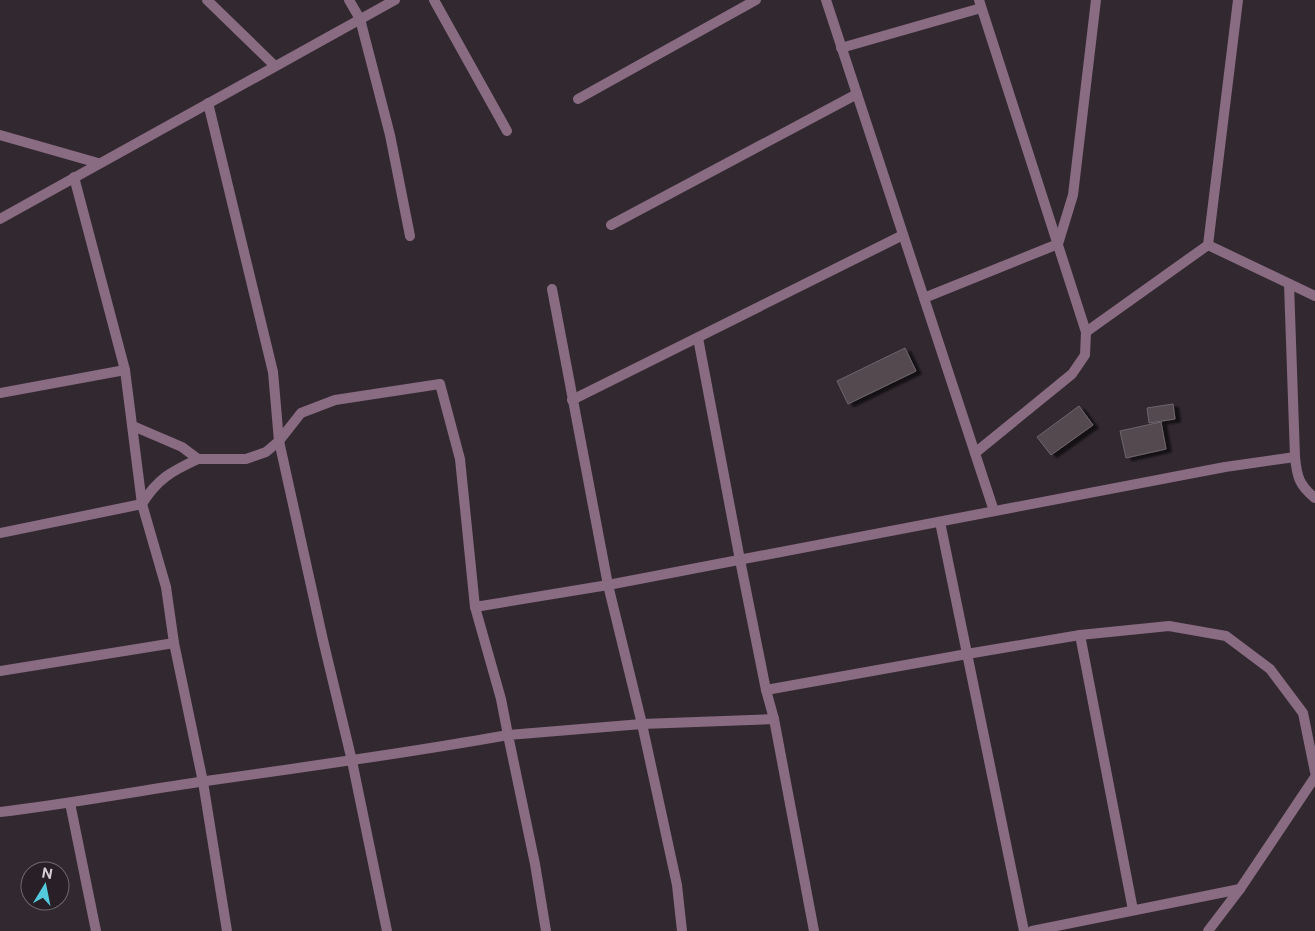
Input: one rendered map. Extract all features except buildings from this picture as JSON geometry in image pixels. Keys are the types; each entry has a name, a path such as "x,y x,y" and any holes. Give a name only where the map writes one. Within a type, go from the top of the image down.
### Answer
{"street":[{"path":"207,0 275,66"},
{"path":"349,0 360,19 390,135 410,236"},
{"path":"0,218 395,0"},
{"path":"434,0 507,131"},
{"path":"578,99 756,0"},
{"path":"826,0 994,511"},
{"path":"1058,244 1073,195 1096,0"},
{"path":"1086,332 1208,245 1237,1"},
{"path":"841,48 980,4 1086,332 1085,355 1072,374 975,453"},
{"path":"611,225 857,94"},
{"path":"208,103 273,372 279,441 352,761 387,931"},
{"path":"0,135 98,163"},
{"path":"74,177 125,370 142,504 166,587 174,643 203,782 227,931"},
{"path":"572,400 903,235"},
{"path":"924,298 1058,244"},
{"path":"1208,245 1315,296"},
{"path":"1289,284 1294,457 1297,477 1307,491 1315,498"},
{"path":"552,289 608,585 642,724 677,885 682,931"},
{"path":"698,338 814,931"},
{"path":"0,394 125,370"},
{"path":"0,533 142,504 157,483 168,474 198,459 246,459 266,452 279,441 301,413 334,400 440,384 460,459 475,607 502,699 530,838 546,931"},
{"path":"133,426 182,447 198,459"},
{"path":"475,607 608,585 1225,467 1294,457"},
{"path":"940,522 1024,931"},
{"path":"766,690 1080,635 1169,626 1226,636 1270,669 1303,713 1315,772"},
{"path":"1080,635 1132,910"},
{"path":"0,671 174,643"},
{"path":"0,812 352,761 508,735 642,724 774,719"},
{"path":"1208,931 1240,889 1315,777"},
{"path":"70,803 96,931"},
{"path":"1032,931 1240,889"}]}
